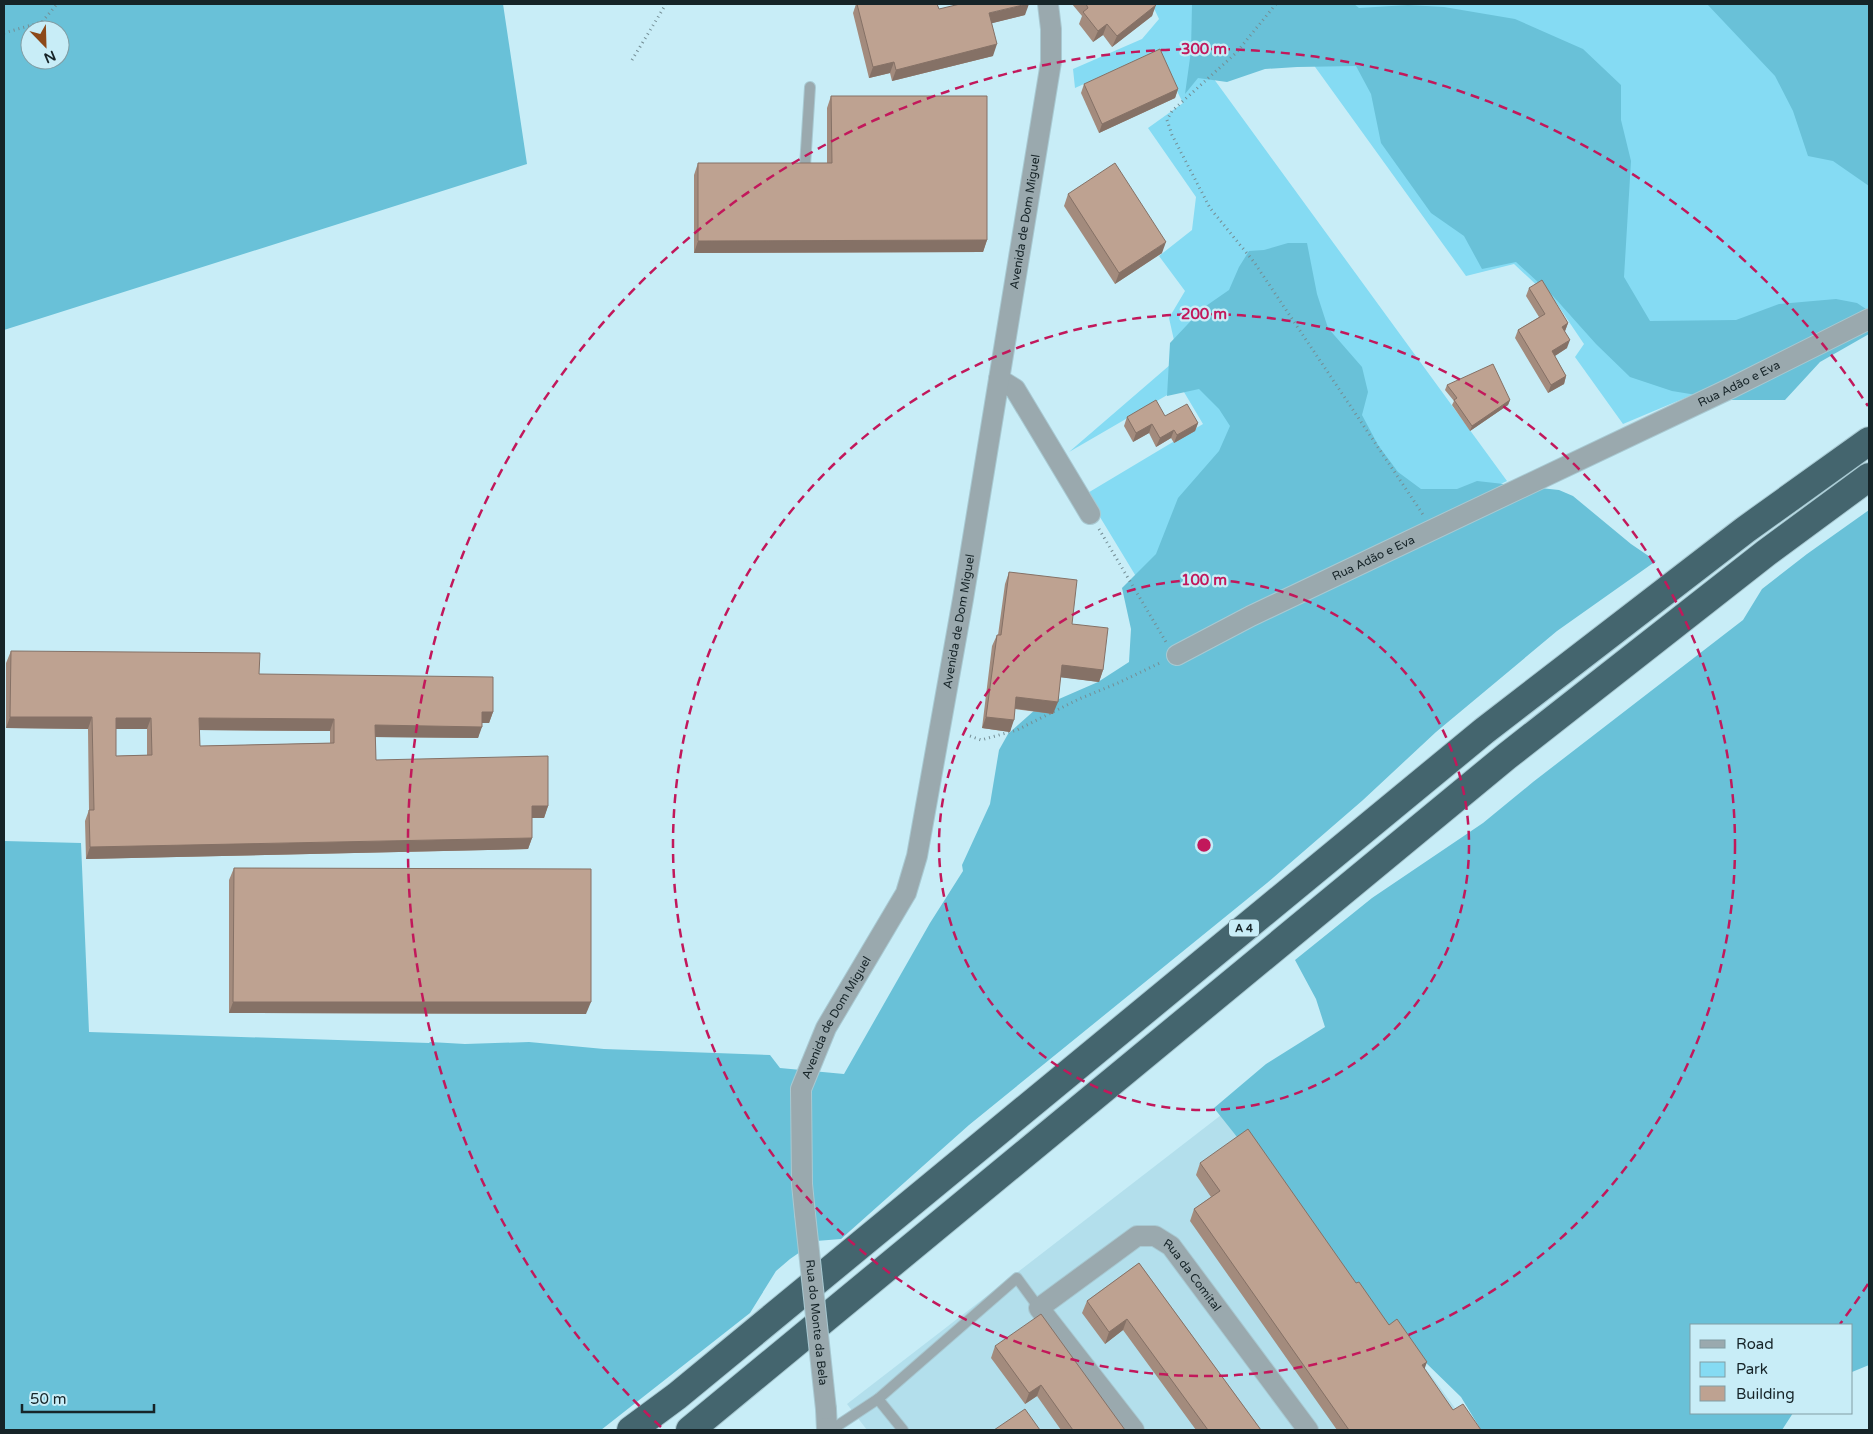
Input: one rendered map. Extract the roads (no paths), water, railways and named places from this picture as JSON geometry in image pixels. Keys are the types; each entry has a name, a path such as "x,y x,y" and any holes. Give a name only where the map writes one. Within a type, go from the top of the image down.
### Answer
{"highway":[{"name":"A 4","path":"631,1430 677,1396 1484,731 1745,530 1869,440"},
{"name":"A 4","path":"690,1430 1507,756 1766,552 1869,477"}],"street":[{"name":"Avenida de Dom Miguel","path":"805,1214 802,1184 801,1089 826,1028 906,893 917,856 961,609 1052,62 1052,29 1048,4"},
{"name":"Rua Adão e Eva","path":"1177,655 1250,616 1731,388 1869,319"},
{"path":"999,378 1015,390 1090,514"},
{"name":"Rua do Monte da Bela","path":"805,1214 827,1430"},
{"name":"Rua da Comital","path":"1039,1308 1137,1236 1155,1236 1171,1246 1308,1430"},
{"path":"1039,1308 1134,1430"}],"lane":[{"path":"806,166 810,87"},
{"path":"831,1430 878,1398 1017,1278 1039,1308"},
{"path":"878,1398 903,1430"}]}
